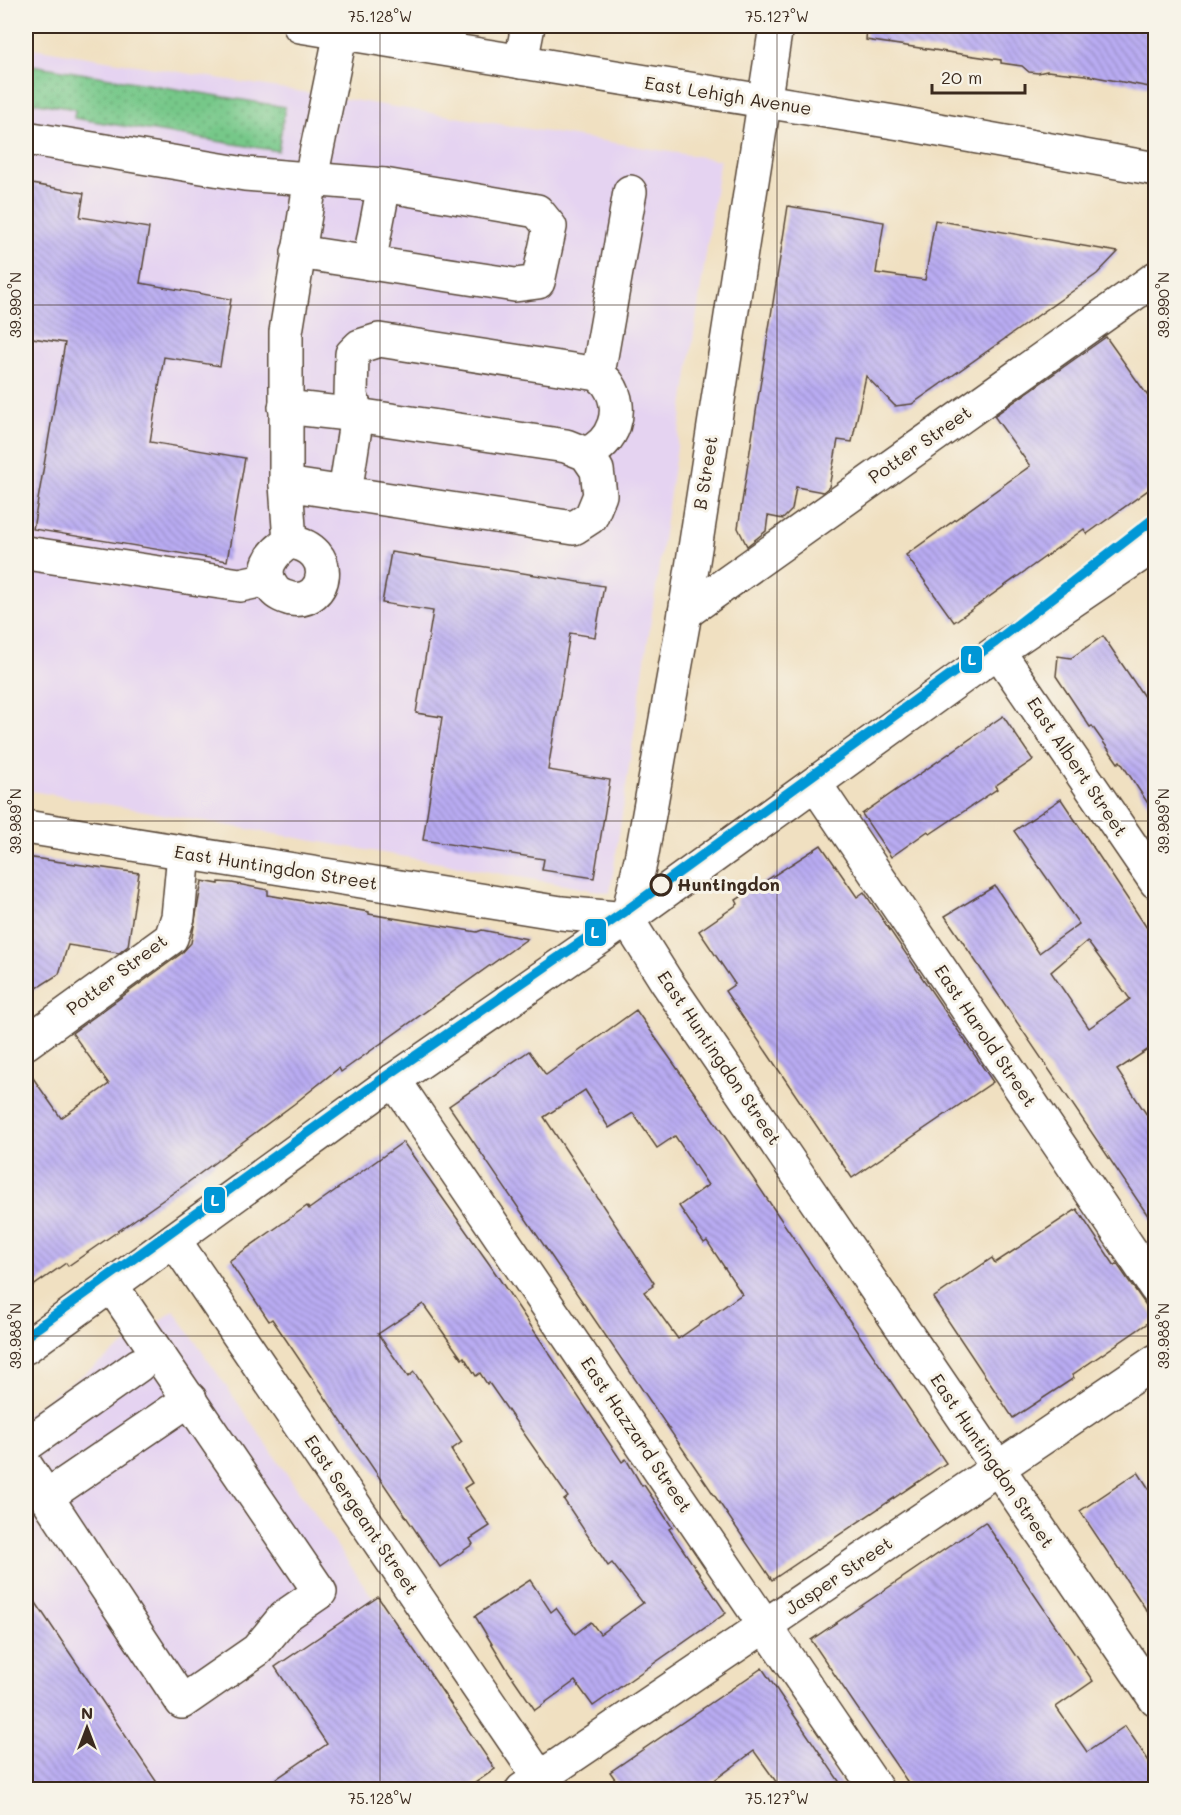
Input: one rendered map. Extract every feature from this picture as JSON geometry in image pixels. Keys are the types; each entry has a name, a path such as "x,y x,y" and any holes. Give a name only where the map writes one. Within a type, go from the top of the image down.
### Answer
{"street":[{"name":"East Lehigh Avenue","path":"300,26 341,32 448,37 521,62 923,127 1155,169"},
{"path":"521,62 528,26"},
{"name":"B Street","path":"627,919 641,859 685,613 776,26"},
{"path":"290,542 286,484 286,332 310,178 341,32"},
{"path":"26,138 245,174 384,185 537,212 550,227 538,282 515,285 298,252"},
{"path":"369,263 384,185"},
{"path":"598,374 630,192"},
{"name":"Potter Street","path":"685,613 1155,278"},
{"path":"345,493 357,415 351,396 352,354 360,346 379,340 598,374 608,384 614,398 617,420 608,437 597,450 586,454"},
{"path":"285,407 357,415 566,446 586,454 597,470 600,495 591,517 574,528 286,484"},
{"path":"290,542 302,544 320,558 323,574 318,588 310,596 294,599 283,597 275,591 268,579 267,567 272,554 290,542"},
{"path":"26,1347 394,1080 627,919 998,651 1155,544"},
{"path":"26,553 240,585 268,579"},
{"name":"East Albert Street","path":"998,651 1155,882"},
{"name":"East Harold Street","path":"815,784 1155,1288"},
{"name":"East Huntingdon Street","path":"26,826 561,913 627,919 666,981 1155,1700"},
{"name":"Potter Street","path":"26,1042 171,938 178,917 184,853"},
{"name":"East Hazzard Street","path":"394,1080 877,1790"},
{"name":"East Sergeant Street","path":"174,1240 537,1785"},
{"path":"26,1466 182,1702 257,1650 285,1616 320,1592 111,1285"},
{"name":"Jasper Street","path":"537,1785 766,1625 1155,1361"},
{"path":"26,1445 139,1365"},
{"path":"46,1497 190,1399"}],"shaded area":[{"path":"26,47 720,160 610,893 26,790"},
{"path":"174,1311 488,1764 452,1789 26,1789 26,1414"}],"green space":[{"path":"26,64 285,107 278,151 74,118 75,109 26,101"}],"building":[{"path":"867,26 1153,26 1150,46 1155,47 1155,88 1085,75 1047,71 1029,72 1022,66 1001,63 1001,60 866,40"},
{"path":"26,183 84,193 80,217 149,228 140,283 231,299 220,366 164,357 150,442 245,458 227,561 33,529 65,343 26,337"},
{"path":"788,206 884,222 876,273 925,280 935,220 1118,252 1097,274 912,404 895,406 866,376 852,442 838,440 829,487 823,492 796,487 792,510 783,519 768,516 766,531 747,546 738,528"},
{"path":"1106,337 1155,406 1155,485 1087,534 1084,529 954,622 906,555 1030,466 994,416"},
{"path":"391,552 604,586 595,637 570,633 548,770 610,780 594,878 542,870 544,859 423,840 442,717 416,713 433,611 382,603"},
{"path":"1103,636 1155,713 1155,814 1120,761 1118,763 1092,726 1090,727 1056,676 1058,656 1071,658"},
{"path":"1003,716 1033,760 995,786 997,789 930,834 928,831 891,857 862,814"},
{"path":"1061,799 1155,940 1155,1045 1117,1070 1155,1127 1155,1226 945,916 995,886 1039,953 1079,924 1014,831","holes":["1087,941 1130,999 1089,1028 1051,972"]},
{"path":"821,845 857,897 864,892 993,1082 852,1178 725,991 735,984 699,931 738,904 736,900"},
{"path":"26,857 139,873 128,946 119,953 68,945 59,974 26,995"},
{"path":"202,881 219,884 219,882 232,883 268,890 268,895 369,912 369,914 477,932 482,930 527,939 341,1072 339,1068 183,1186 68,1266 66,1263 26,1291 26,1068 61,1118 109,1084 72,1033 182,953 191,943"},
{"path":"636,1010 717,1125 946,1463 772,1580 449,1106 529,1051 546,1075","holes":["585,1090 609,1128 633,1113 657,1148 675,1136 708,1185 679,1206 704,1243 707,1241 742,1294 678,1339 644,1292 654,1283 544,1117"]},
{"path":"403,1142 490,1265 622,1462 626,1459 642,1486 644,1485 672,1527 669,1529 726,1613 593,1706 575,1681 535,1710 475,1616 530,1580 551,1612 556,1608 575,1634 591,1622 600,1634 643,1603 612,1563 608,1566 564,1500 568,1497 489,1383 487,1384 480,1373 476,1376 423,1304 378,1334 408,1377 414,1372 462,1442 451,1450 472,1483 464,1488 490,1526 470,1539 473,1544 440,1567 272,1319 269,1321 229,1261 307,1206 309,1209"},
{"path":"1077,1209 1115,1266 1117,1264 1155,1318 1072,1375 1074,1378 1013,1418 933,1298 992,1258 995,1263"},
{"path":"1138,1472 1155,1498 1155,1623 1080,1511"},
{"path":"985,1522 1093,1681 1056,1707 1087,1752 1125,1726 1155,1770 1155,1790 913,1790 811,1640"},
{"path":"26,1588 162,1790 26,1790"},
{"path":"378,1597 495,1769 465,1790 260,1790 327,1744 275,1667"},
{"path":"762,1668 845,1790 782,1790 754,1751 701,1790 623,1790 610,1772"}],"transit line":[{"name":"L","path":"26,1336 388,1075 623,913 994,643 1156,517"}],"place":[{"name":"Huntingdon","path":"661,885"}]}
